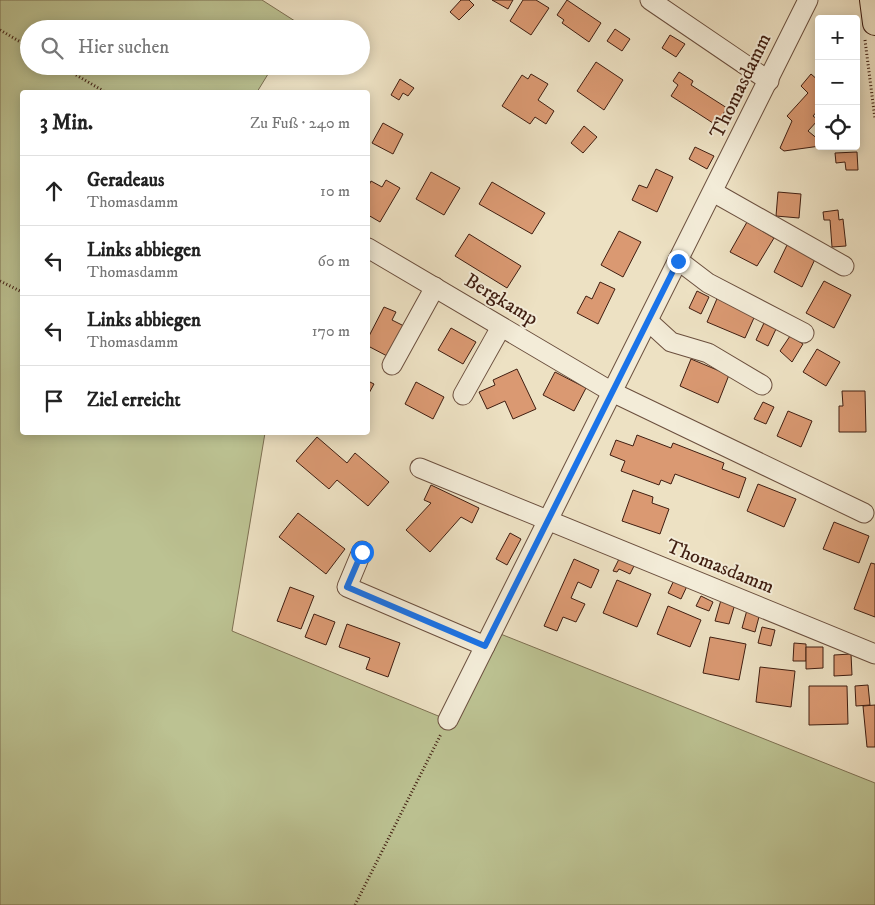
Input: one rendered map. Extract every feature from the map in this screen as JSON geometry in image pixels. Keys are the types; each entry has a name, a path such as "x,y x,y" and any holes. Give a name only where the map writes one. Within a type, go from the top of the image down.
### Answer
{"main road":[{"path":"870,30 872,0"}],"street":[{"path":"650,0 769,81"},
{"name":"Thomasdamm","path":"448,720 808,0"},
{"path":"713,192 844,266"},
{"name":"Bergkamp","path":"370,249 612,392"},
{"path":"678,261 708,282 804,333"},
{"path":"392,365 435,287"},
{"path":"648,321 671,342 708,353 762,385"},
{"path":"462,395 501,326"},
{"path":"612,392 864,514"},
{"name":"Thomasdamm","path":"420,468 875,654"},
{"path":"362,552 347,587 485,646"}],"path":[{"path":"0,30 20,42"},
{"path":"870,30 875,119"},
{"path":"76,75 102,90"},
{"path":"0,281 20,291"},
{"path":"355,905 448,720"}],"green space":[{"path":"0,0 262,0 293,20 20,20 20,75 267,75 258,90 20,90 20,435 265,435 232,631 448,720 493,631 875,783 875,905 0,905"}],"building":[{"path":"461,0 469,0 474,5 459,20 450,12"},
{"path":"492,0 513,0 508,9"},
{"path":"523,0 536,0 549,8 531,35 510,21"},
{"path":"567,0 601,23 589,42 562,23 564,20 557,15"},
{"path":"615,29 630,39 622,51 607,41"},
{"path":"670,35 685,44 676,57 662,48"},
{"path":"596,62 623,80 604,110 577,91"},
{"path":"679,72 693,81 691,85 727,108 716,125 671,96 678,85 673,81"},
{"path":"531,74 548,84 538,100 554,111 546,124 535,117 530,124 502,106 522,75 528,79"},
{"path":"811,74 815,78 815,114 813,116 815,118 815,123 808,131 815,137 815,147 784,151 780,148 792,121 787,116 808,93 801,86"},
{"path":"400,79 414,88 408,96 403,93 399,100 391,95"},
{"path":"383,123 403,134 393,154 372,143"},
{"path":"584,126 597,137 583,153 571,143"},
{"path":"695,147 714,156 707,169 689,159"},
{"path":"857,152 858,170 846,170 845,162 836,163 835,153"},
{"path":"656,169 673,177 657,212 632,200 639,185 647,188"},
{"path":"431,172 460,188 444,215 416,199"},
{"path":"386,180 400,188 380,222 370,216 370,183 371,181 382,187"},
{"path":"492,182 545,213 532,234 479,204"},
{"path":"778,192 801,194 799,218 776,216"},
{"path":"838,210 839,220 843,219 846,246 832,247 830,220 824,220 823,212"},
{"path":"747,222 774,238 757,266 730,252"},
{"path":"619,231 641,242 623,277 601,265"},
{"path":"469,234 521,266 507,288 455,256"},
{"path":"788,243 816,257 802,287 774,272"},
{"path":"824,281 851,295 834,328 806,313"},
{"path":"600,282 615,289 598,324 577,313 586,296 592,299"},
{"path":"697,291 709,297 701,314 689,308"},
{"path":"719,294 757,311 745,338 707,322"},
{"path":"384,307 396,312 392,320 406,327 389,357 370,347 370,334"},
{"path":"764,323 776,329 768,346 756,340"},
{"path":"451,328 476,342 463,364 438,350"},
{"path":"790,336 803,344 792,362 780,351"},
{"path":"817,349 840,362 826,386 803,372"},
{"path":"691,359 729,375 718,403 680,386"},
{"path":"517,369 536,409 513,419 505,401 487,409 479,392 495,385 493,380"},
{"path":"555,372 586,388 574,411 543,395"},
{"path":"370,382 374,384 370,391"},
{"path":"416,382 444,397 433,419 405,404"},
{"path":"842,391 865,391 866,432 839,432 839,406 843,406"},
{"path":"763,402 774,407 766,424 754,419"},
{"path":"788,411 812,421 801,447 777,436"},
{"path":"637,435 671,448 673,443 724,463 722,469 746,478 739,498 675,474 671,484 661,480 659,485 621,471 625,461 610,455 616,440 633,446"},
{"path":"317,437 347,463 355,453 389,482 368,506 337,480 329,489 296,461"},
{"path":"758,484 796,499 784,527 747,511"},
{"path":"431,485 479,508 472,523 461,517 430,552 406,530 431,503 424,500"},
{"path":"633,490 653,497 652,503 669,509 660,534 622,521"},
{"path":"298,513 345,549 326,574 279,537"},
{"path":"834,522 869,536 859,563 823,549"},
{"path":"510,533 521,539 507,565 496,559"},
{"path":"622,553 637,560 630,574 619,569 617,572 613,571"},
{"path":"574,559 599,570 591,588 578,582 571,598 585,604 576,622 563,617 557,631 544,626"},
{"path":"871,563 875,564 875,617 854,609"},
{"path":"675,578 688,584 681,599 668,593"},
{"path":"617,580 651,594 637,627 603,613"},
{"path":"290,587 314,596 301,629 277,621"},
{"path":"701,596 713,602 709,611 696,606"},
{"path":"721,600 735,604 729,624 715,621"},
{"path":"668,606 701,620 690,647 657,634"},
{"path":"747,610 760,613 755,632 742,628"},
{"path":"314,614 335,622 326,645 305,637"},
{"path":"347,624 400,643 388,677 366,669 370,658 339,647"},
{"path":"762,627 775,630 771,646 758,643"},
{"path":"710,637 746,644 739,680 703,673"},
{"path":"794,643 806,644 806,661 793,661"},
{"path":"806,647 823,647 823,668 806,669"},
{"path":"851,654 852,675 834,676 834,655"},
{"path":"760,667 795,671 791,707 756,702"},
{"path":"868,685 870,705 856,706 855,686"},
{"path":"809,686 847,686 848,724 809,725"},
{"path":"875,705 875,747 867,747 863,706"}],"route":[{"path":"362,552 347,587 485,646 678,261"}]}
